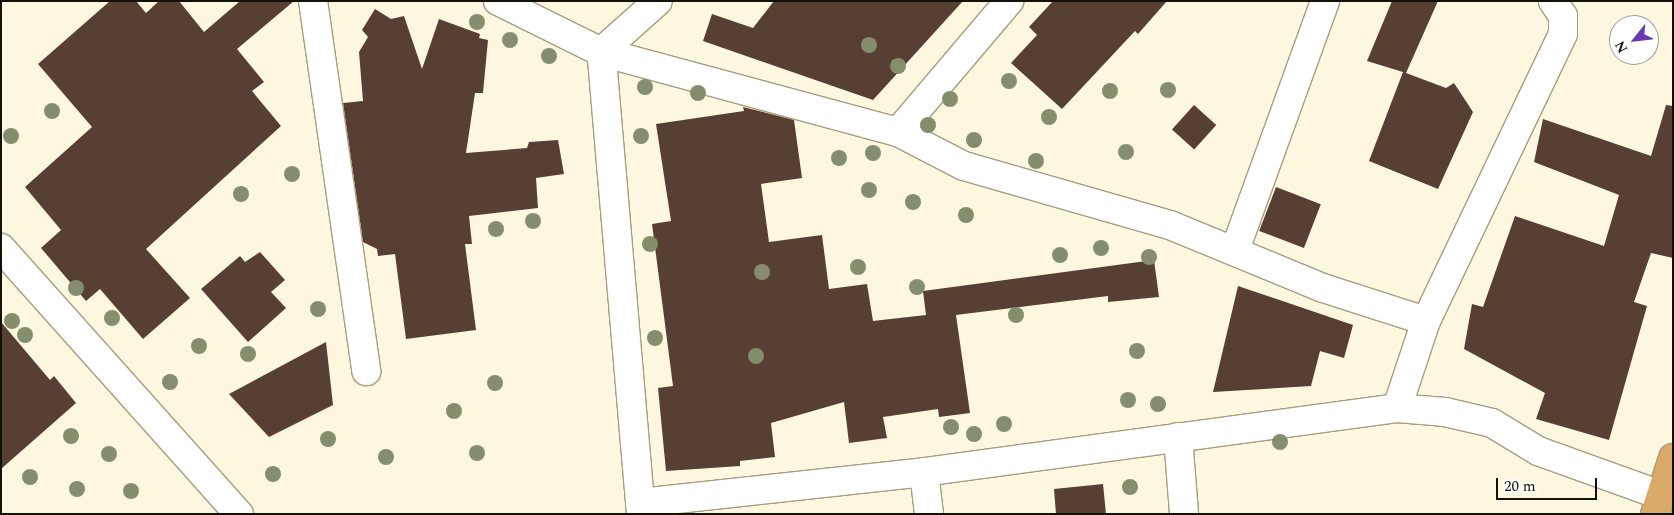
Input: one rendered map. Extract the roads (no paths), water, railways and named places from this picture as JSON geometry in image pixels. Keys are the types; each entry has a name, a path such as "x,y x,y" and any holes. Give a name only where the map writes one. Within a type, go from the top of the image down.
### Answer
{"main road":[{"path":"1658,504 1673,458"}],"street":[{"path":"313,1 366,371"},
{"path":"498,1 601,52 898,132 964,166 1098,202 1235,250 1323,288 1426,321"},
{"path":"601,52 658,1"},
{"path":"898,132 1009,1"},
{"path":"1235,250 1325,1"},
{"path":"1397,408 1426,321 1563,34 1563,16 1553,1"},
{"path":"601,52 641,508 1397,408 1444,412 1492,423 1538,451 1658,504"},
{"path":"1,248 239,514"},
{"path":"1178,437 1184,514"},
{"path":"924,472 929,514"}]}
